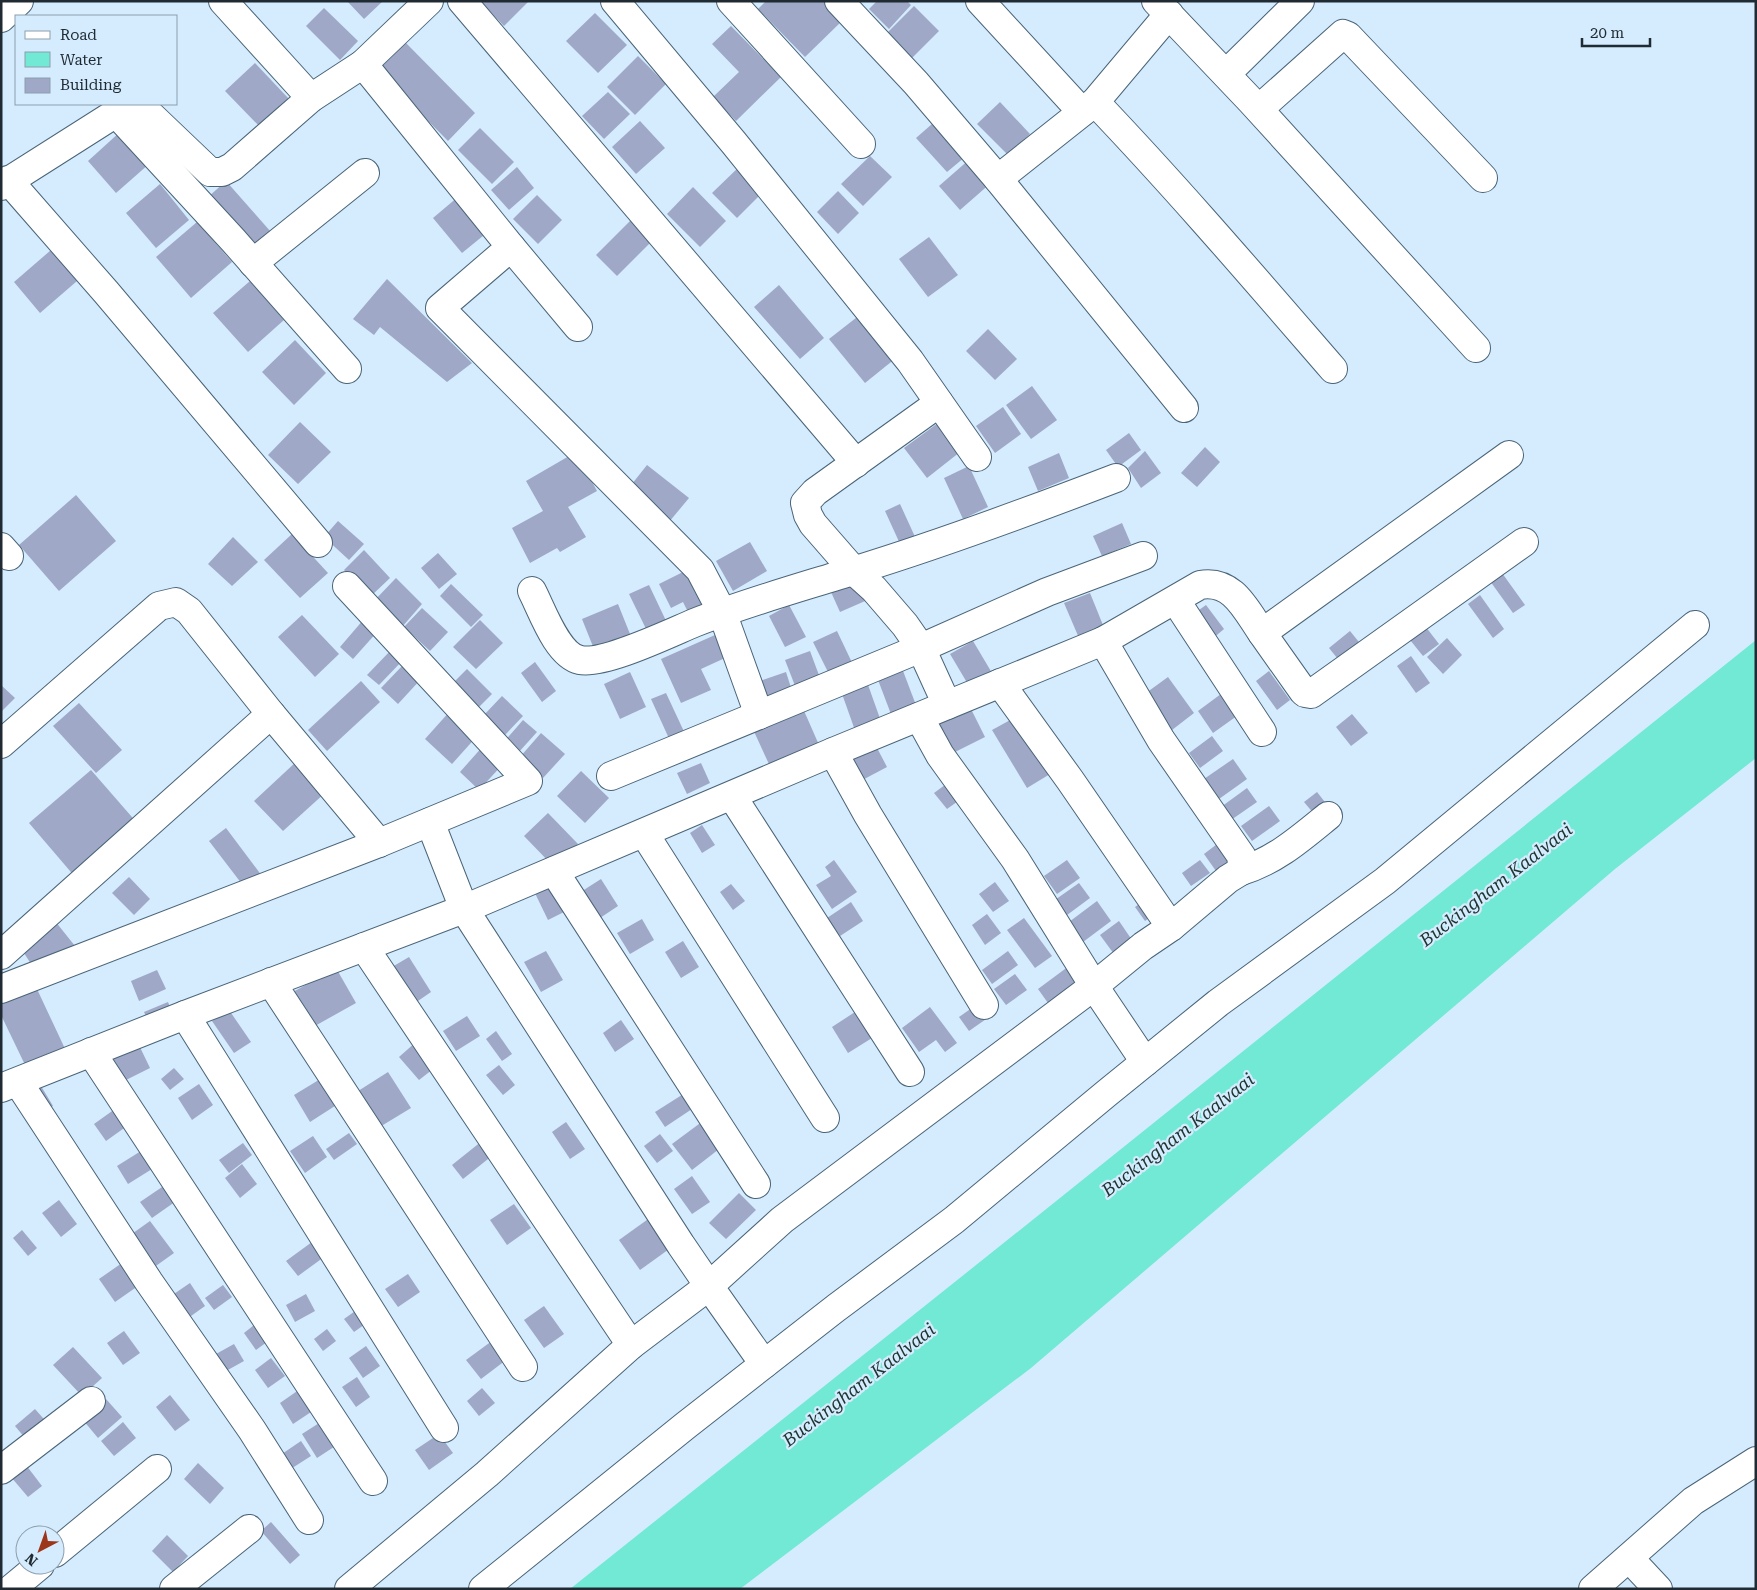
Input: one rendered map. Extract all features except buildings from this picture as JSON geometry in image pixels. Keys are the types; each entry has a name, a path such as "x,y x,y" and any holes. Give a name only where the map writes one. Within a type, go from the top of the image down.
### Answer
{"street":[{"path":"1,18 19,1"},
{"path":"223,1 311,98"},
{"path":"462,1 856,463"},
{"path":"615,1 734,143 904,354 977,457"},
{"path":"731,1 861,144"},
{"path":"839,1 916,83 998,179 1184,408"},
{"path":"980,1 1202,217 1334,369"},
{"path":"1226,74 1300,1"},
{"path":"318,543 106,292 5,183 116,113 132,106 146,110 210,172 222,172 232,167 311,98 363,64 427,2"},
{"path":"998,179 1089,107 1163,8 1226,74 1476,348"},
{"path":"1259,110 1342,34 1483,178"},
{"path":"363,64 578,327"},
{"path":"116,113 347,369"},
{"path":"253,263 365,172"},
{"path":"512,248 440,308 700,570 722,612 759,716"},
{"path":"939,403 815,492 805,503 813,524 905,625 921,648 947,705"},
{"path":"1262,633 1509,455"},
{"path":"532,591 559,643 568,655 580,660 596,660 722,612 854,571 1011,518 1116,478"},
{"path":"309,1520 252,1430 10,1085 185,1015 464,909 833,752 1104,641 1176,601 1200,585 1214,583 1230,590 1238,598 1303,691 1311,694 1524,542"},
{"path":"611,776 921,648 1047,592 1144,556"},
{"path":"1,990 379,843 528,781 347,586"},
{"path":"1176,601 1262,732"},
{"path":"1,744 159,606 176,602 189,611 271,714 379,843"},
{"path":"483,1589 764,1364 954,1220 1218,1003 1385,881 1695,625"},
{"path":"1104,641 1161,740 1242,857 1241,871"},
{"path":"1000,683 1070,780 1171,927"},
{"path":"1,955 271,714"},
{"path":"919,717 940,755 1015,859 1094,986 1145,1062"},
{"path":"833,752 868,814 984,1005"},
{"path":"732,796 910,1072"},
{"path":"349,1589 486,1474 631,1345 709,1286 782,1220 1094,986 1228,880 1241,871 1255,867 1280,854 1328,816"},
{"path":"430,822 464,909 681,1245 764,1364"},
{"path":"644,833 825,1118"},
{"path":"554,871 756,1184"},
{"path":"364,947 631,1345"},
{"path":"271,982 524,1367"},
{"path":"185,1015 444,1428"},
{"path":"91,1052 373,1481"},
{"path":"1,1470 91,1401"},
{"path":"1592,1589 1693,1501 1756,1460"},
{"path":"65,1545 157,1469"},
{"path":"174,1589 250,1529"},
{"path":"1629,1558 1658,1589"},
{"path":"11,1589 28,1575"}],"water":[{"name":"Buckingham Kaalvaai","path":"1756,640 1756,758 1615,869 1031,1368 740,1589 570,1589 1040,1214"}]}
